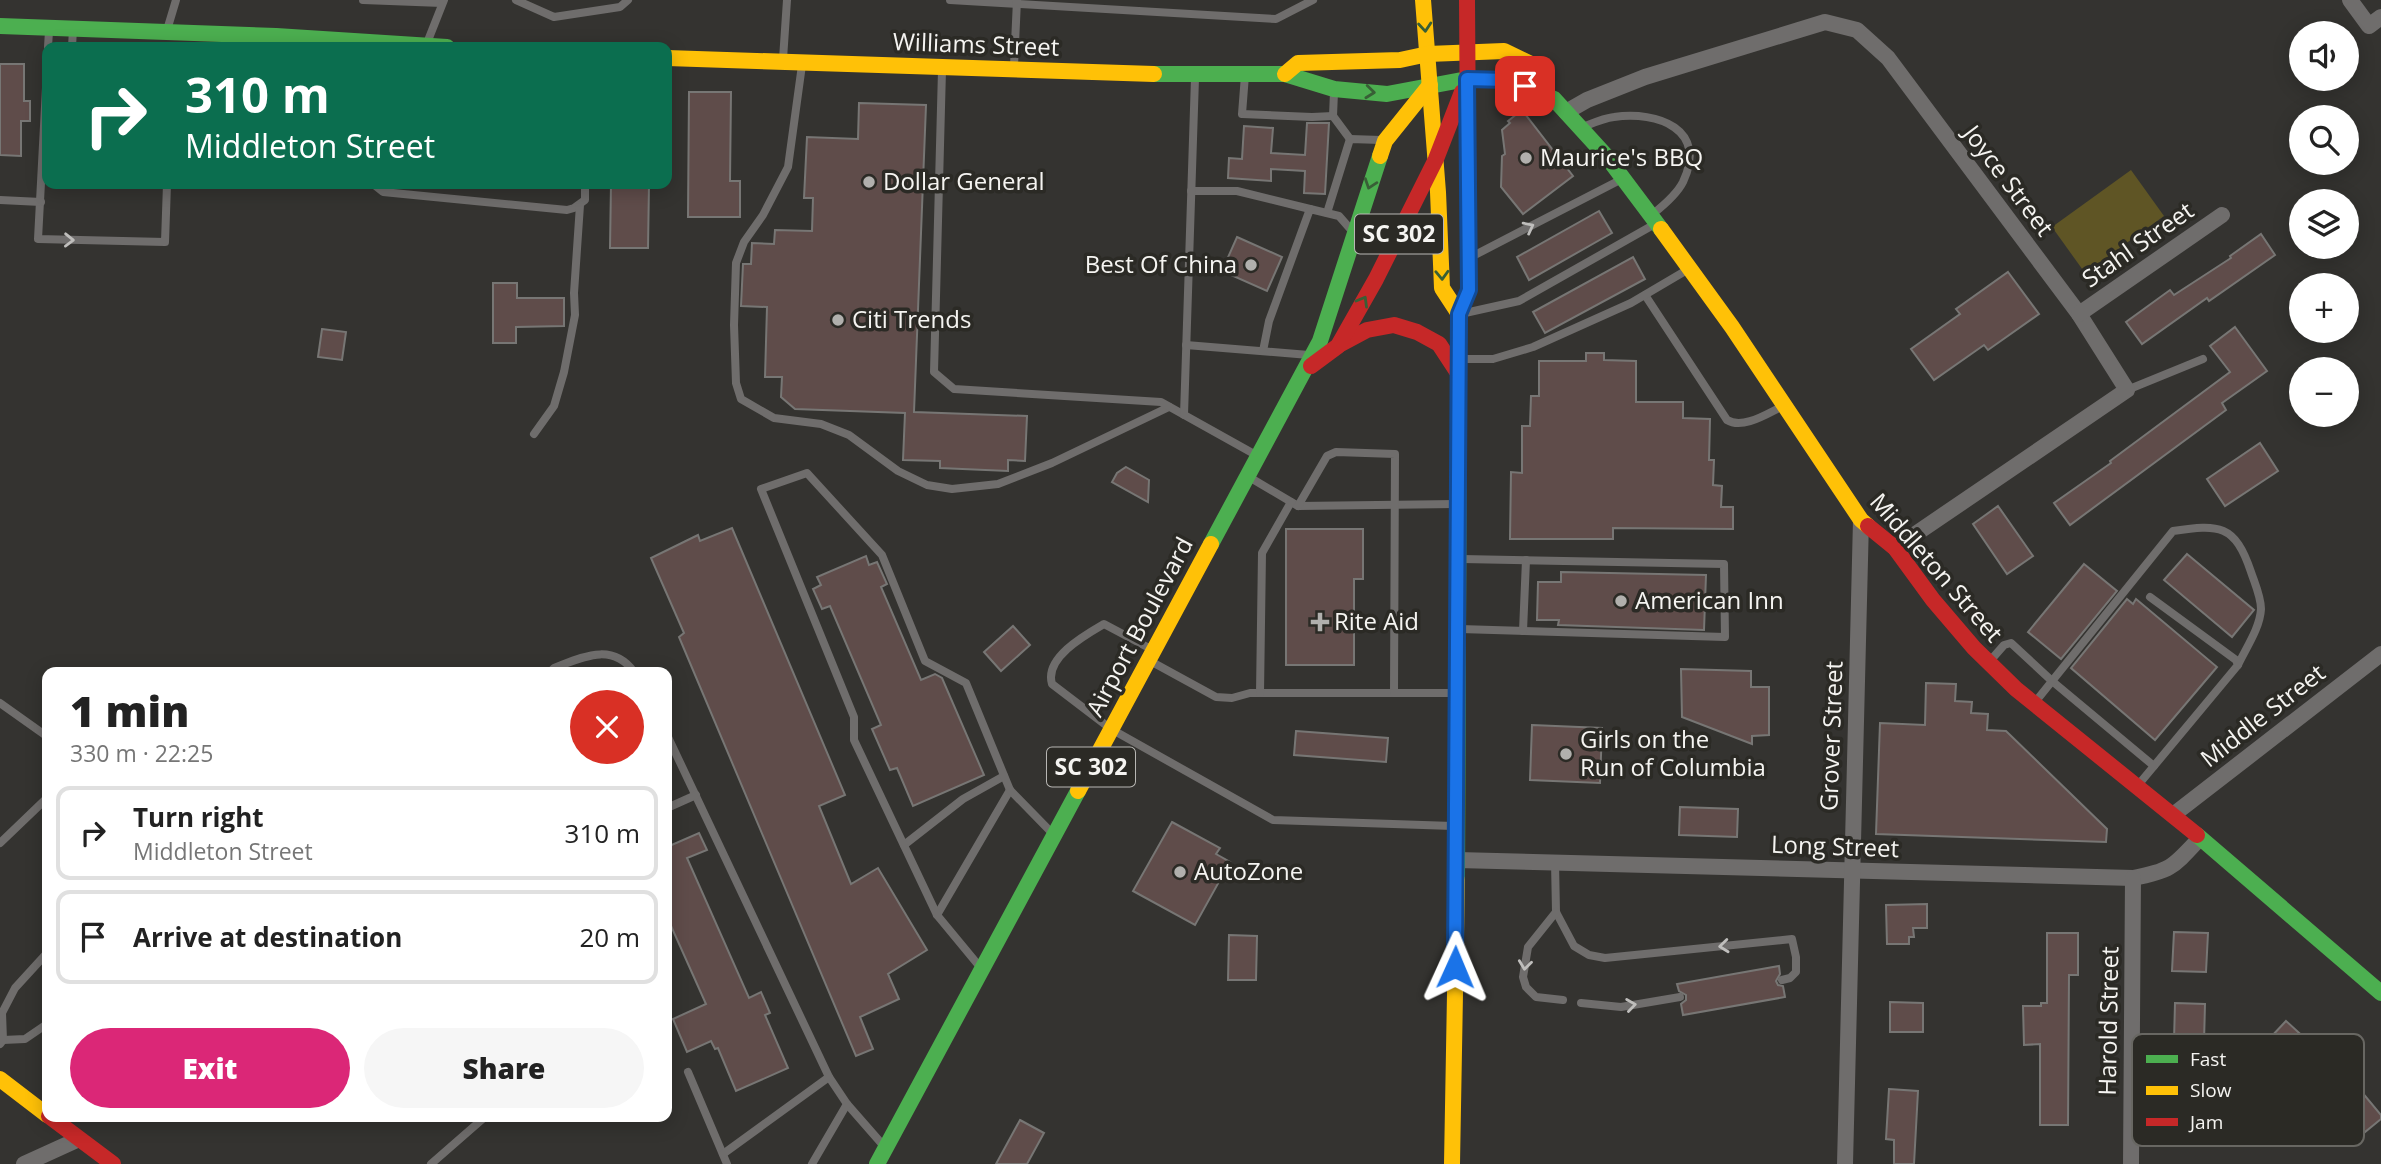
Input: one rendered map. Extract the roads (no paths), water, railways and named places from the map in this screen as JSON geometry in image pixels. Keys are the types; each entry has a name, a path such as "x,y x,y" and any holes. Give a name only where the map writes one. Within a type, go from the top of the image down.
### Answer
{"main road":[{"path":"1423,0 1436,159 1442,288 1459,314"},
{"path":"1452,1164 1457,860 1459,314 1469,290 1467,0"},
{"path":"0,26 171,35 286,36 363,42"},
{"name":"Middleton Street","path":"1400,60 1427,54 1504,51 1531,64 1543,93"},
{"name":"Williams Street","path":"672,58 1195,75 1285,74 1334,89 1387,94 1408,89"},
{"name":"Williams Street","path":"1285,74 1298,63 1400,60"},
{"name":"Middleton Street","path":"1408,89 1467,79 1507,80 1554,99 1623,178 1654,219 1861,520 1895,548 1933,600 1989,662 2034,704 2173,815 2381,993"},
{"name":"Airport Boulevard","path":"1305,371 1338,346 1376,279 1436,159 1467,79"},
{"name":"Airport Boulevard","path":"877,1164 1305,371 1320,341 1385,141 1430,85"},
{"path":"1338,346 1367,330 1394,324 1439,344 1458,366"},
{"path":"0,1079 42,1111"},
{"path":"56,1122 113,1164"}],"street":[{"path":"2350,0 2375,21"},
{"name":"Joyce Street","path":"1566,112 1587,100 1645,77 1804,27 1825,22 1857,30 1888,58 2079,314 2127,390"},
{"name":"Stahl Street","path":"2079,314 2222,215"},
{"path":"1895,548 2127,390"},
{"name":"Grover Street","path":"1845,1164 1861,520"},
{"name":"Middle Street","path":"2173,815 2381,654"},
{"name":"Long Street","path":"1457,860 2133,878 2173,867 2199,839"},
{"name":"Harold Street","path":"2131,1164 2133,878"},
{"path":"24,1164 79,1139"}],"lane":[{"path":"171,35 176,0"},
{"path":"363,0 443,2 430,42"},
{"path":"516,0 554,17 620,7 628,0"},
{"path":"782,62 787,0"},
{"path":"950,0 1017,1 1276,19 1313,0"},
{"path":"1014,69 1017,1"},
{"path":"48,42 49,28"},
{"path":"72,42 73,29"},
{"path":"803,62 788,167 763,215 744,242 736,263 736,383 741,399 774,418 821,424 849,435 898,471 927,485 952,489 998,484 1041,468 1169,407"},
{"path":"942,67 934,372 954,389 1161,402 1258,456"},
{"path":"1245,74 1242,114 1333,116"},
{"path":"1184,415 1195,75"},
{"path":"1334,89 1333,116 1350,139"},
{"path":"1459,314 1519,301 1654,219 1682,184 1689,164 1689,143 1674,125 1637,115 1612,117 1581,128"},
{"path":"1350,139 1385,141"},
{"path":"1327,213 1350,139"},
{"path":"1469,258 1623,178"},
{"path":"42,182 38,239 165,242 167,189"},
{"path":"379,189 383,192 567,210 580,205 584,200 585,189"},
{"path":"1191,191 1237,191 1339,216 1354,233"},
{"path":"0,200 41,202"},
{"path":"534,434 554,407 564,372 575,316 580,205"},
{"path":"1263,351 1269,321 1310,209"},
{"path":"1458,366 1493,359 1533,346 1619,309 1689,268"},
{"path":"1645,295 1727,420 1733,424 1742,423 1785,406"},
{"path":"1186,345 1313,355"},
{"path":"2127,390 2203,359"},
{"path":"1260,692 1262,553 1327,456 1336,452 1395,454 1394,693"},
{"path":"982,969 937,915 854,740 854,717 761,489 807,473 882,555 925,661 966,683 1010,790 1054,835"},
{"path":"1248,476 1295,504 1459,503"},
{"path":"2034,704 2173,531 2204,527 2223,530 2243,548 2258,592 2260,609 2255,631 2238,665 2137,786"},
{"path":"1457,629 1726,637 1724,564 1458,558"},
{"path":"1524,631 1525,560"},
{"path":"2150,597 2236,660 2238,665"},
{"path":"1457,693 1250,692 1232,698 1216,697 1104,624 1072,642 1051,671 1052,684 1111,729 1273,820 1457,827"},
{"path":"1989,662 2004,645 2011,643 2154,766"},
{"path":"557,667 596,654 612,654 626,661 630,667"},
{"path":"0,703 42,733"},
{"path":"672,745 829,1077 847,1104 886,1148"},
{"path":"904,845 963,799 1004,776"},
{"path":"937,915 1010,790"},
{"path":"672,805 696,795"},
{"path":"0,843 42,803"},
{"path":"1555,862 1556,912 1574,946 1589,955 1605,958 1792,939 1796,972 1790,978 1782,980"},
{"path":"1556,912 1528,947 1523,977 1526,987 1536,997 1563,1000"},
{"path":"42,958 15,988 2,1013 2,1042 25,1039 42,1027"},
{"path":"1581,1003 1621,1007 1680,997"},
{"path":"688,1072 727,1164"},
{"path":"723,1154 829,1077"},
{"path":"812,1164 847,1104"},
{"path":"431,1164 479,1122"}],"place":[{"name":"Maurice's BBQ","path":"1526,158"},
{"name":"Dollar General","path":"869,182"},
{"name":"Best Of China","path":"1251,265"},
{"name":"Citi Trends","path":"838,320"},
{"name":"American Inn","path":"1621,601"},
{"name":"Rite Aid","path":"1320,622"},
{"name":"Girls on the Run of Columbia","path":"1566,754"},
{"name":"AutoZone","path":"1180,872"}]}
